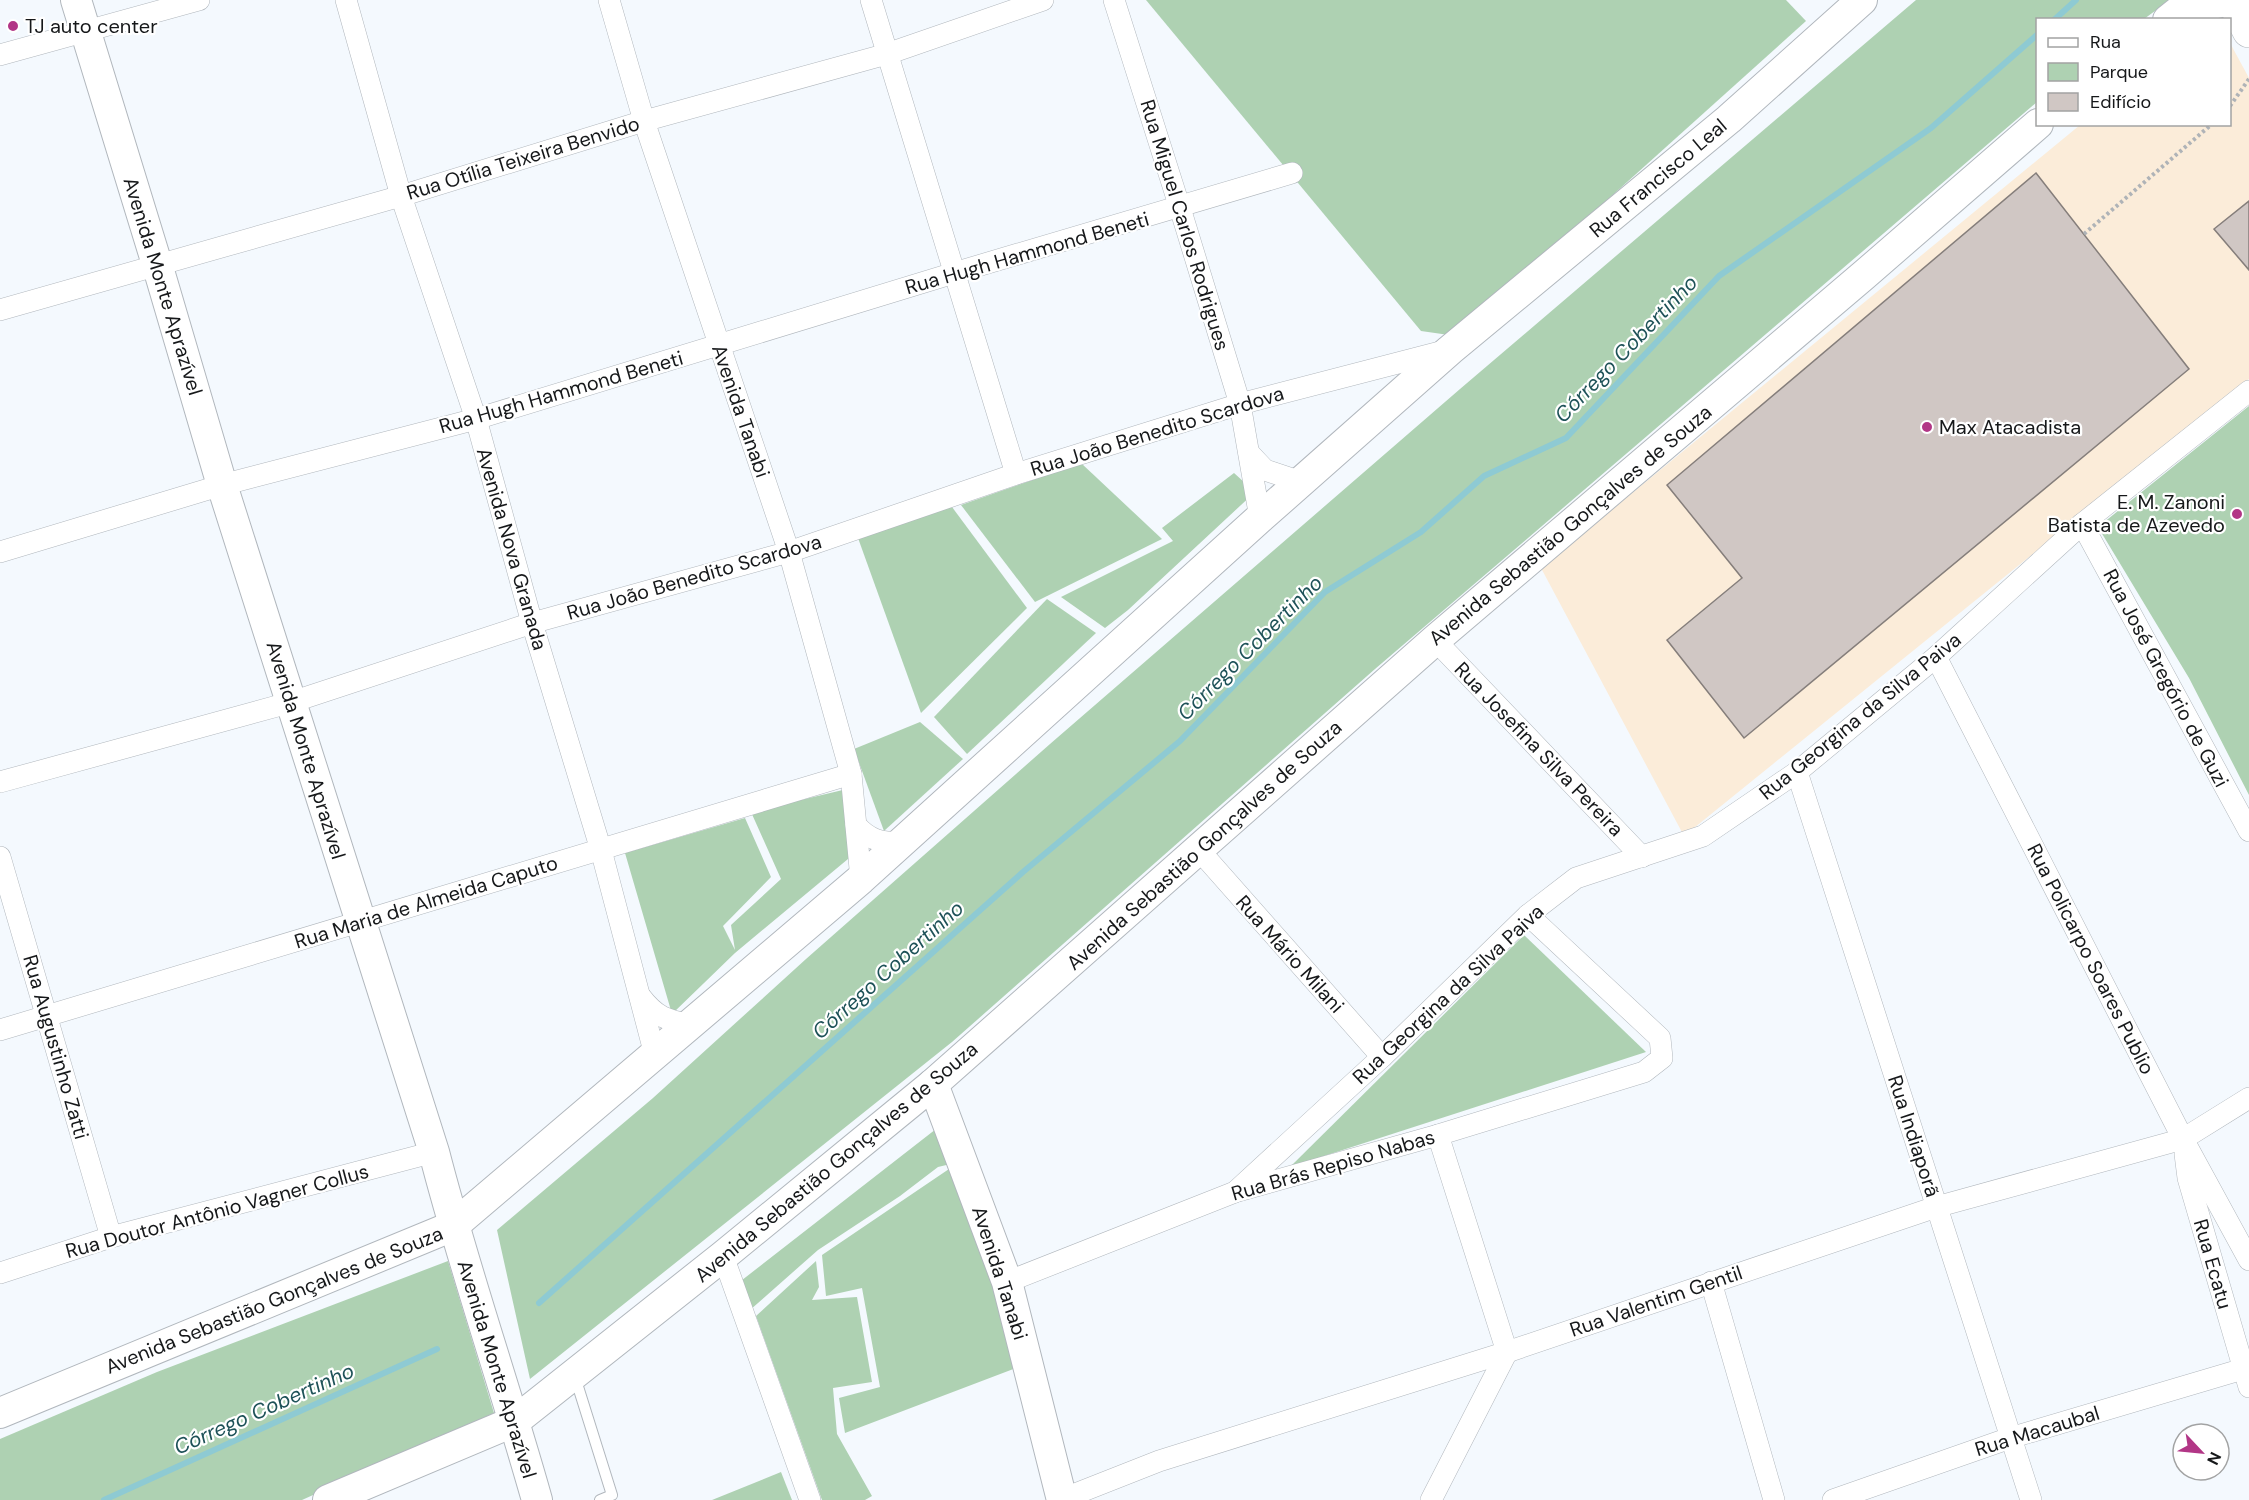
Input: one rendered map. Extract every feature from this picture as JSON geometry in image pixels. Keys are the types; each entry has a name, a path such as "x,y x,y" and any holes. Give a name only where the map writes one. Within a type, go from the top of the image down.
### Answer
{"main road":[{"name":"Avenida Monte Aprazível","path":"76,0 222,485 434,1152 453,1226 515,1421 537,1500"},
{"name":"Rua Francisco Leal","path":"1450,350 1729,119 1862,0"},
{"path":"2170,18 2178,12 2231,0 2249,31"},
{"name":"Avenida Sebastião Gonçalves de Souza","path":"328,1500 515,1421 723,1256 933,1084 1435,640 1864,275 2036,125"},
{"name":"Avenida Sebastião Gonçalves de Souza","path":"0,1413 453,1226 861,879 1260,518 1450,350"},
{"name":"Avenida Tanabi","path":"933,1084 1007,1282 1062,1500"}],"street":[{"path":"0,55 199,0"},
{"name":"Avenida Nova Granada","path":"346,0 401,196 476,419 532,623 601,850 655,1055"},
{"name":"Avenida Tanabi","path":"609,0 644,121 789,552 851,774 861,879"},
{"path":"871,0 1016,474"},
{"name":"Rua Otília Teixeira Benvido","path":"0,310 401,196 644,121 887,54 1043,0"},
{"name":"Rua Miguel Carlos Rodrigues","path":"1114,0 1240,404 1260,518"},
{"name":"Rua Hugh Hammond Beneti","path":"0,552 222,485 476,419 954,273 1292,173"},
{"name":"Rua João Benedito Scardova","path":"0,782 292,702 532,623 789,552 1016,474 1240,404 1450,350"},
{"path":"1386,365 1407,388"},
{"name":"Rua Georgina da Silva Paiva","path":"1235,1192 1382,1057 1528,915 1576,878 1703,836 1797,772 1936,657 2082,524 2249,391"},
{"path":"1249,453 1265,470 1301,482"},
{"name":"Rua José Gregório de Guzi","path":"2082,524 2249,831"},
{"name":"Rua Josefina Silva Pereira","path":"1435,640 1642,857"},
{"name":"Rua Policarpo Soares Publio","path":"1936,657 2182,1139 2249,1260"},
{"name":"Rua Indiaporã","path":"1797,772 2031,1500"},
{"name":"Rua Maria de Almeida Caputo","path":"0,1030 851,774"},
{"path":"856,825 866,836 882,842 901,843"},
{"name":"Rua Mário Milani","path":"1199,850 1382,1057"},
{"name":"Rua Augustinho Zatti","path":"0,857 111,1237"},
{"name":"Rua Brás Repiso Nabas","path":"1007,1282 1235,1192 1438,1135 1644,1072 1662,1058 1659,1038 1528,915"},
{"path":"640,996 650,1010 665,1019 691,1025"},
{"name":"Rua Valentim Gentil","path":"1062,1500 1159,1461 1507,1352 1936,1207 2182,1139 2249,1098"},
{"path":"1431,1500 1507,1352 1438,1135"},
{"name":"Rua Ecatu","path":"2182,1139 2188,1178 2246,1378"},
{"name":"Rua Doutor Antônio Vagner Collus","path":"0,1273 111,1237 434,1152"},
{"path":"723,1256 810,1500"},
{"path":"1711,1282 1774,1500"},
{"name":"Rua Macaubal","path":"1833,1500 2010,1438 2246,1378"}],"lane":[{"path":"574,1374 612,1495 600,1500"}],"path":[{"path":"2231,103 2249,79"},
{"path":"2084,234 2210,126"}],"shaded area":[{"path":"2231,45 2249,78 2249,379 1684,836 1541,568 2079,126 2231,126"}],"green space":[{"path":"1146,0 1786,0 1806,21 1456,336 1421,331"},
{"path":"1916,0 2170,0 2145,18 2036,18 2036,103 1375,669 952,1042 530,1379 497,1230 653,1098 806,959 1050,744 1460,389"},
{"path":"2249,406 2249,795 2189,678 2098,527"},
{"path":"1081,463 1162,539 1035,602 961,505"},
{"path":"1234,473 1255,492 1128,610 1105,628 1061,597 1173,541 1162,528"},
{"path":"952,507 1027,608 921,713 858,538"},
{"path":"1047,599 1096,633 967,754 934,717"},
{"path":"920,722 963,759 884,831 854,749"},
{"path":"847,789 854,854 735,953 672,1014 625,853 745,818 771,877 723,926 735,950 731,925 781,879 751,812"},
{"path":"1524,935 1646,1052 1290,1167"},
{"path":"945,1122 959,1162 938,1167 900,1196 818,1250 750,1310 737,1284"},
{"path":"949,1169 1029,1363 845,1433 839,1398 880,1387 862,1288 826,1296 822,1255"},
{"path":"448,1261 494,1413 302,1500 0,1500 0,1439 157,1372"},
{"path":"816,1261 819,1287 812,1300 857,1297 872,1382 833,1388 837,1434 872,1496 865,1500 822,1500 756,1316"},
{"path":"781,1472 792,1500 712,1500"}],"building":[{"name":"Max Atacadista","path":"2036,173 2189,369 1744,738 1667,640 1742,578 1667,485"},
{"path":"2249,201 2249,270 2214,229"}],"waterway":[{"name":"Córrego Cobertinho","path":"2056,18 2076,0"},
{"name":"Córrego Cobertinho","path":"539,1303 1023,872 1180,741 1325,592 1421,532 1484,476 1566,438 1719,276 1931,128 2036,36"},
{"name":"Córrego Cobertinho","path":"104,1500 437,1349"}],"place":[{"name":"TJ auto center","path":"13,26"},
{"name":"Max Atacadista","path":"1927,427"},
{"name":"E. M. Zanoni Batista de Azevedo","path":"2237,514"}]}
